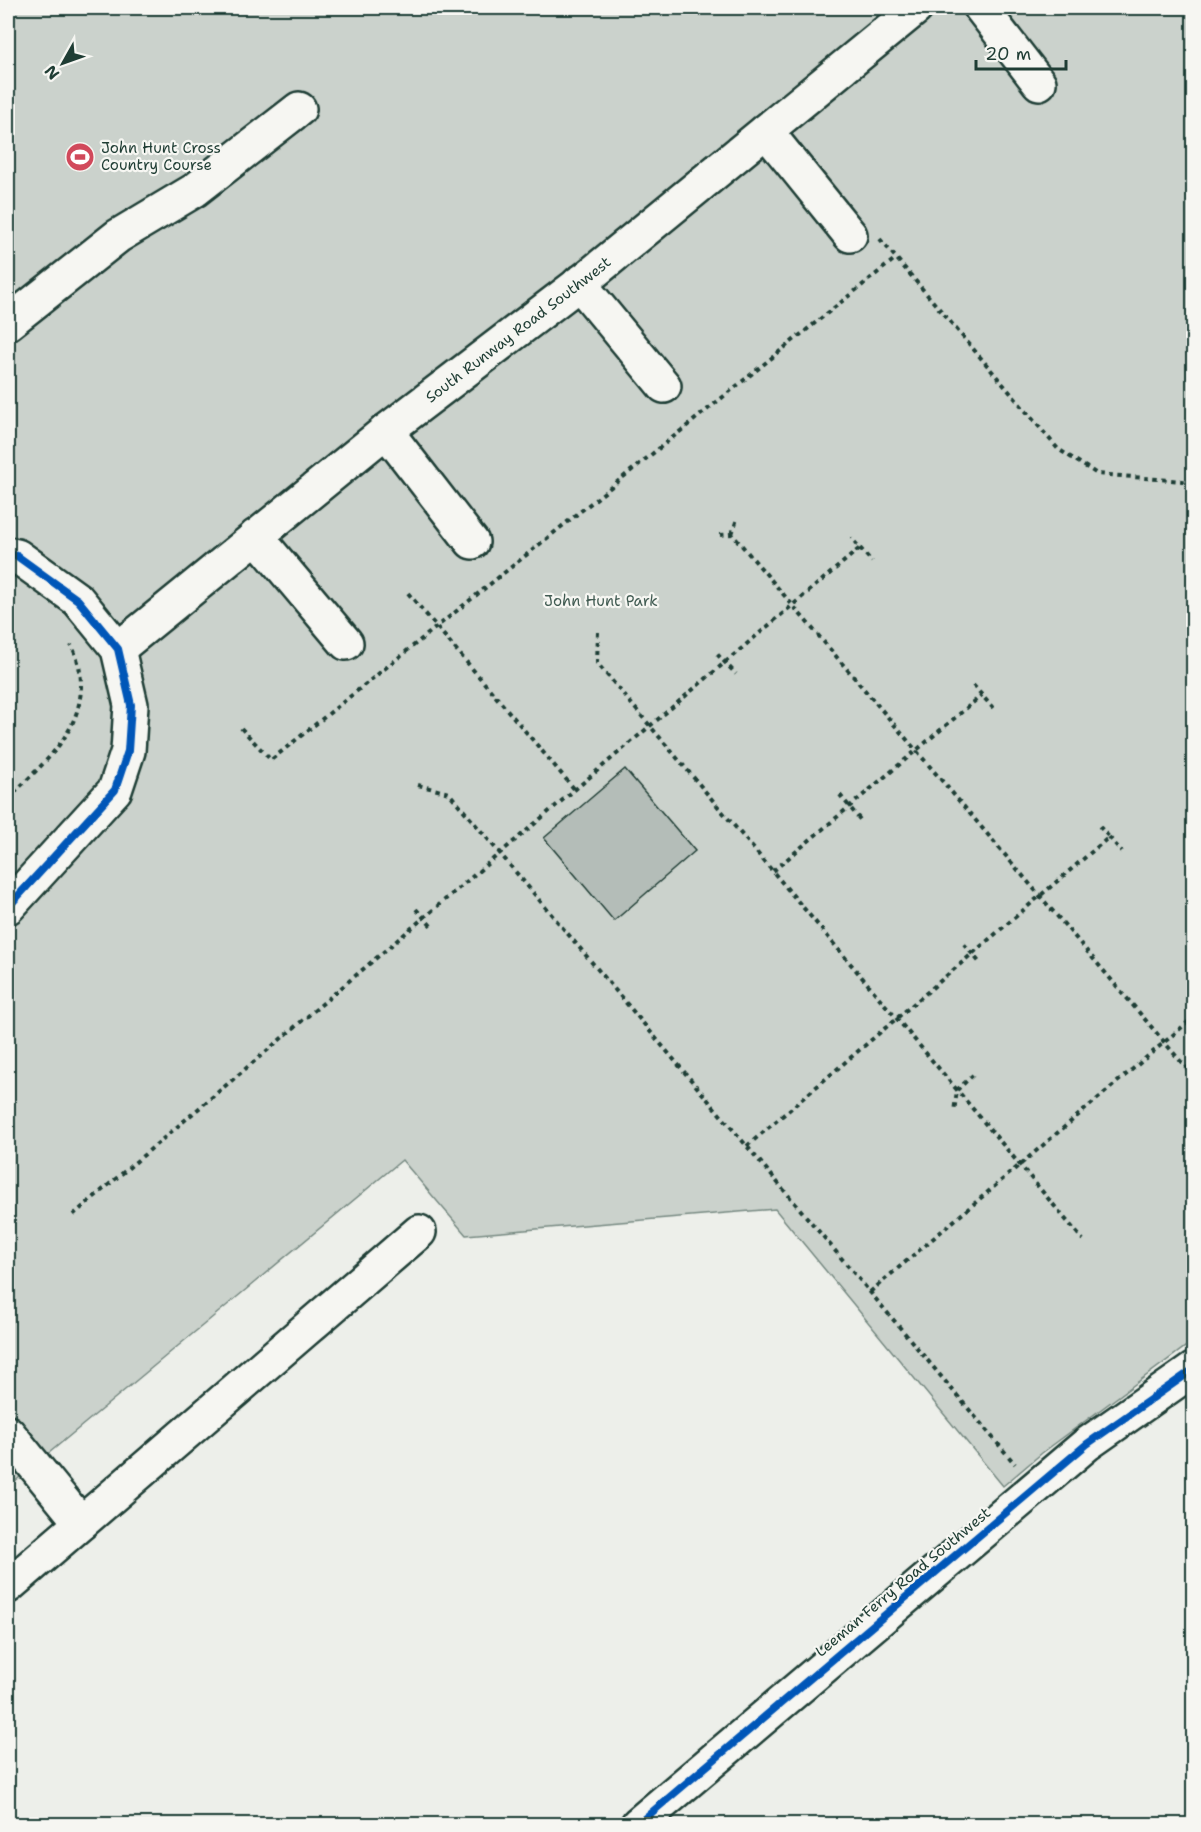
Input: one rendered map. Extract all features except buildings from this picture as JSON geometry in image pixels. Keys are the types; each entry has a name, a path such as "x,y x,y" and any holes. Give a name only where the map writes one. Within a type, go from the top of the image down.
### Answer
{"street":[{"name":"South Runway Road Southwest","path":"117,649 386,431 579,283 916,8"},
{"path":"981,8 1038,83"},
{"path":"8,322 118,236 195,190 298,109"},
{"path":"766,130 862,233"},
{"path":"579,283 664,386"},
{"path":"386,431 472,542"},
{"path":"256,536 346,643"},
{"path":"8,554 17,556 78,600 117,649 130,705 128,751 115,790 8,908"},
{"path":"8,1586 419,1232"},
{"name":"Leeman Ferry Road Southwest","path":"638,1824 1087,1444 1194,1369"},
{"path":"8,1432 81,1523"}],"path":[{"path":"862,233 896,258 1058,449 1097,474 1194,482"},
{"path":"241,728 271,760 896,258"},
{"path":"732,534 737,519"},
{"path":"720,535 732,534"},
{"path":"732,534 1194,1077"},
{"path":"851,538 872,562"},
{"path":"73,1215 860,548"},
{"path":"408,593 576,790"},
{"path":"598,632 597,663 1083,1240"},
{"path":"8,800 64,741 75,720 81,694 81,674 75,651 69,642"},
{"path":"717,654 736,674"},
{"path":"973,685 993,708"},
{"path":"773,871 982,694"},
{"path":"418,785 449,794 1035,1488"},
{"path":"840,795 862,822"},
{"path":"1099,826 1122,852"},
{"path":"747,1146 1109,837"},
{"path":"416,909 433,928"},
{"path":"964,944 980,963"},
{"path":"870,1292 1194,1017"},
{"path":"954,1112 957,1090 973,1075"}],"green space":[{"name":"John Hunt Park","path":"8,8 1193,8 1193,1341 1042,1453 1003,1486 775,1209 466,1235 402,1160 8,1487"}],"cycle path":[{"path":"8,554 17,556 78,600 118,649 131,705 128,751 115,790 8,907"},
{"path":"638,1824 1087,1444 1194,1369"}],"place":[{"name":"John Hunt Cross Country Course","path":"80,157"}]}
